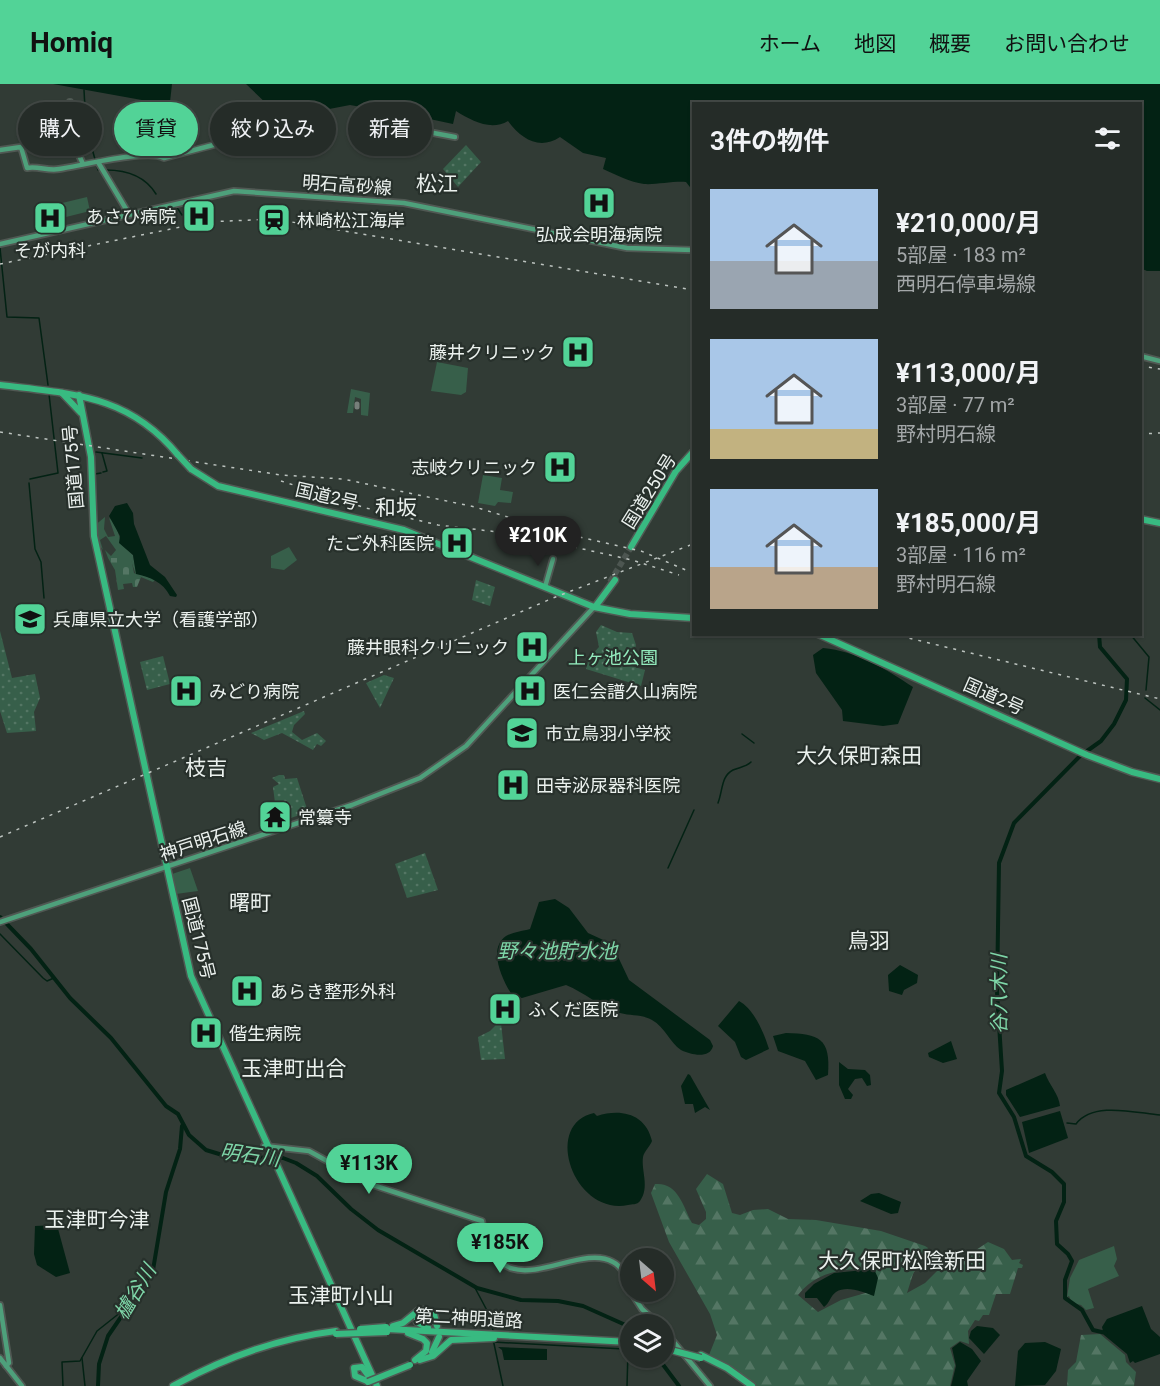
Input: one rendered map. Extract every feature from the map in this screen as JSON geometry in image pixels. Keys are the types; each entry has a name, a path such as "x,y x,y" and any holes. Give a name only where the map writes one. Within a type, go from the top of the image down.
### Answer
{"highway":[{"name":"国道2号","path":"0,383 79,395"},
{"name":"国道2号","path":"0,383 107,401 141,418 191,470 218,486 420,535 594,607 626,614 692,618"},
{"path":"62,393 81,413"},
{"name":"国道175号","path":"79,395 89,456 91,536 166,867"},
{"name":"国道175号","path":"79,395 91,457 94,536 189,977 372,1383"},
{"name":"国道250号","path":"633,547 678,472 692,455"},
{"path":"1142,518 1160,522"},
{"path":"594,607 613,581"},
{"name":"国道2号","path":"822,636 1087,755 1132,772 1160,779"},
{"name":"国道175号","path":"274,1166 368,1367 372,1383"},
{"path":"387,1329 403,1323 424,1308 435,1312 438,1326 430,1311 424,1310 417,1314 417,1322 423,1328 448,1331"},
{"name":"第二神明道路","path":"336,1333 387,1329 408,1333 620,1343"},
{"name":"第二神明道路","path":"177,1385 231,1360 271,1346 350,1330 448,1331 487,1336"},
{"path":"408,1333 427,1343 426,1351 413,1362"},
{"path":"360,1358 353,1366 352,1374 358,1382 372,1383 436,1348 438,1336"},
{"path":"413,1362 433,1356 451,1340 487,1336"},
{"path":"674,1350 701,1356 727,1368 750,1386"},
{"path":"368,1367 377,1374 394,1371"}],"main road":[{"path":"432,133 455,137"},
{"path":"0,150 21,147 27,168 36,166 53,170 153,154 164,158 210,146"},
{"path":"79,156 83,164"},
{"path":"97,162 129,214"},
{"name":"明石高砂線","path":"0,244 220,193 274,194 404,203 627,248 692,250"},
{"path":"1142,356 1160,361"},
{"path":"544,588 553,559"},
{"name":"神戸明石線","path":"0,922 352,805 428,773 466,746 594,607"},
{"path":"267,1149 309,1151 367,1183 482,1221 491,1251 510,1267 531,1270 603,1258 620,1267"},
{"path":"637,1302 648,1314"},
{"path":"0,1305 8,1360 6,1366"},
{"path":"674,1342 710,1386"},
{"path":"0,1358 22,1386"}],"green space":[{"path":"466,145 481,162 458,187 443,169"},
{"path":"87,197 90,211 62,218 62,203"},
{"path":"437,362 468,368 466,392 461,395 431,391"},
{"path":"351,389 370,393 368,416 361,415 361,399 355,397 353,413 347,413"},
{"path":"483,475 502,478 500,490 513,492 511,503 498,502 495,506 478,503"},
{"path":"105,517 104,529 108,537 115,536 109,518 115,523 122,545 133,555 136,572 155,580 153,582 136,575 130,558 108,558 105,550 111,556 116,550 106,536 100,540 103,550 97,542 94,526"},
{"path":"289,547 297,560 284,570 271,568 271,556"},
{"path":"108,558 131,558 134,573 141,577 137,587 133,587 132,583 123,584 124,589 118,590 115,570"},
{"path":"476,580 495,587 490,606 472,600"},
{"name":"上ヶ池公園","path":"601,625 617,632 632,633 636,645 631,666 645,670 641,686 586,669 589,658 599,647 596,632"},
{"path":"0,631 12,678 35,674 40,698 34,712 36,731 7,733 0,711"},
{"path":"163,656 170,684 147,690 140,662"},
{"path":"384,675 394,678 380,708 366,683"},
{"path":"304,711 305,714 294,725 292,732 302,740 317,733 326,741 321,746 317,744 313,750 282,733 264,740 251,733"},
{"path":"284,775 285,779 297,778 308,812 288,819 282,804 275,803 273,787 279,784 272,778"},
{"path":"425,853 438,890 407,898 395,864"},
{"path":"190,868 198,891 176,894 172,874"},
{"path":"501,1023 505,1059 481,1060 478,1037 490,1031"},
{"path":"707,1174 723,1184 732,1213 740,1215 753,1210 768,1209 788,1219 816,1220 881,1231 925,1246 928,1248 913,1274 907,1293 925,1283 943,1265 964,1258 988,1242 1004,1249 1012,1260 1021,1259 1019,1263 1023,1265 1022,1268 1018,1268 1010,1294 996,1294 989,1315 983,1315 979,1321 975,1320 968,1331 969,1344 960,1341 950,1348 955,1365 950,1386 756,1386 738,1371 709,1355 717,1335 710,1314 669,1242 651,1193 655,1184 669,1187 679,1196 692,1223 699,1225 706,1219 706,1212 696,1189","holes":["857,1269 868,1277 869,1292 841,1300 818,1312 798,1295 810,1283 824,1275"]},
{"path":"1114,1246 1117,1259 1114,1266 1119,1276 1088,1289 1094,1308 1086,1310 1081,1305 1072,1303 1069,1296 1067,1297 1070,1278 1079,1260"},
{"path":"1100,1334 1125,1355 1126,1362 1136,1372 1134,1386 1067,1386 1068,1370 1076,1362 1081,1335"}],"water":[{"path":"53,84 172,84 170,102 153,102"},
{"path":"246,84 1160,84 1160,271 1142,269 1142,102 692,102 692,190 686,182 644,184 623,178 603,169 606,158 583,153 560,137 545,143 532,141 513,128 508,121 495,125 482,124 456,111 453,124 432,120 432,102 348,102 348,105 336,108 336,102 265,102"},
{"path":"127,503 133,513 134,524 150,565 165,577 177,595 176,597 170,596 156,581 136,574 133,555 119,543 120,536 109,516 115,506"},
{"path":"823,648 859,657 913,687 898,724 883,726 843,721 842,710 816,673 813,655"},
{"name":"野々池貯水池","path":"555,899 569,908 588,933 612,944 629,980 710,1040 713,1046 711,1050 700,1055 681,1050 652,1020 613,1011 566,985 522,998 512,995 498,965 500,942 506,936 530,929 539,902"},
{"path":"900,965 918,975 917,983 904,990 902,995 889,991 888,975"},
{"path":"739,1001 754,1015 769,1049 746,1060 741,1057 735,1042 718,1026"},
{"path":"786,1033 807,1035 820,1040 827,1053 828,1075 816,1080 805,1061 778,1051 773,1036"},
{"path":"951,1041 957,1059 943,1063 929,1057 928,1053"},
{"path":"839,1062 848,1069 865,1070 870,1075 871,1085 867,1086 862,1078 855,1079 848,1089 853,1095 851,1099 845,1099 839,1085"},
{"path":"1045,1073 1058,1097 1060,1106 1020,1117 1006,1095 1006,1090"},
{"path":"688,1074 710,1110 705,1107 695,1113 693,1104 685,1104 681,1086"},
{"path":"1060,1111 1068,1138 1029,1153 1022,1122"},
{"path":"594,1113 597,1116 615,1113 631,1115 638,1119 649,1132 652,1141 643,1157 645,1185 643,1196 637,1203 609,1205 593,1197 580,1184 571,1167 568,1150 570,1134 578,1121"},
{"path":"879,1193 901,1202 898,1213 891,1214 860,1201 871,1194"},
{"path":"57,1225 70,1273 56,1277 37,1265 34,1254 35,1226"},
{"path":"874,1269 878,1278 874,1296 855,1290 840,1290 824,1307 817,1298 805,1298 805,1293 814,1284 834,1273"},
{"path":"1142,1306 1151,1329 1160,1337 1160,1354 1130,1363 1127,1354 1104,1335 1102,1327 1107,1319"},
{"path":"977,1326 993,1328 1000,1335 984,1354 969,1338 971,1331"},
{"path":"960,1342 972,1349 981,1361 967,1381 968,1386 951,1386 956,1366 952,1348"},
{"path":"1045,1342 1061,1349 1056,1371 1045,1385 1015,1386 1018,1351 1025,1343"},
{"path":"498,1347 547,1349 547,1360 504,1360 502,1350"}],"waterway":[{"path":"84,90 86,127 98,170 101,170"},
{"path":"106,170 121,171 141,178 156,194"},
{"path":"169,206 178,209 182,215"},
{"path":"0,248 7,317 39,318 48,385"},
{"path":"30,479 58,473 49,394"},
{"path":"96,452 142,458"},
{"path":"102,453 107,471 103,472"},
{"path":"95,474 101,473"},
{"path":"29,483 35,549 41,562 44,598"},
{"name":"谷八木川","path":"1099,636 1100,647 1127,679 1126,700 1114,724 1101,741 1080,756 1014,823 999,863 997,992 1002,1071 999,1093 1014,1117 1026,1156 1052,1172 1064,1184 1064,1202 1056,1221 1057,1244 1072,1261 1065,1280 1065,1298 1082,1310 1093,1330 1106,1333"},
{"path":"1132,636 1149,657 1146,690"},
{"path":"1145,698 1160,710"},
{"path":"742,734 754,743"},
{"path":"718,803 726,776 733,770 751,762"},
{"path":"668,868 694,810"},
{"name":"明石川","path":"0,917 31,949 70,998 111,1038 166,1106 178,1114 189,1135 206,1150 229,1157 283,1158 296,1163 317,1176 351,1209 378,1230 477,1288 521,1300 558,1301 583,1306 620,1323"},
{"path":"0,934 43,978 47,981 54,978"},
{"path":"1067,1123 1076,1124 1093,1113 1115,1110 1160,1115"},
{"name":"櫨谷川","path":"98,1386 99,1364 108,1336 153,1270 166,1192 180,1149 182,1126"},
{"path":"474,1286 491,1318 493,1331"},
{"path":"63,1386 62,1362 80,1361 97,1331 126,1308"},
{"path":"493,1339 503,1386"},
{"path":"493,1342 624,1349 628,1351 627,1386"},
{"path":"82,1358 85,1386"},
{"name":"明石川","path":"666,1368 679,1386"}],"tunnel":[{"path":"610,582 631,547"}],"railway":[{"path":"0,264 205,222 274,219 692,290"},
{"path":"1142,366 1160,369"},
{"path":"0,432 281,475 343,479 475,507 560,533"},
{"path":"1142,434 1160,433"},
{"path":"281,481 366,508 438,525 550,538"},
{"path":"562,533 641,551 692,573"},
{"path":"0,837 553,598 692,544"},
{"path":"565,545 632,560 679,575"},
{"path":"900,636 1160,699"}],"place":[{"name":"弘成会明海病院","path":"599,203"},
{"name":"あさひ病院","path":"199,216"},
{"name":"そが内科","path":"50,218"},
{"name":"林崎松江海岸","path":"274,220"},
{"name":"藤井クリニック","path":"578,352"},
{"name":"志岐クリニック","path":"560,467"},
{"name":"たご外科医院","path":"457,543"},
{"name":"兵庫県立大学（看護学部）","path":"30,619"},
{"name":"藤井眼科クリニック","path":"532,647"},
{"name":"みどり病院","path":"186,691"},
{"name":"医仁会譜久山病院","path":"530,691"},
{"name":"市立鳥羽小学校","path":"522,733"},
{"name":"田寺泌尿器科医院","path":"513,785"},
{"name":"常纂寺","path":"275,817"},
{"name":"あらき整形外科","path":"247,991"},
{"name":"ふくだ医院","path":"505,1009"},
{"name":"偕生病院","path":"206,1033"}],"district":[{"name":"松江","path":"437,184"},
{"name":"和坂","path":"396,508"},
{"name":"大久保町森田","path":"859,756"},
{"name":"枝吉","path":"206,768"},
{"name":"曙町","path":"250,903"},
{"name":"鳥羽","path":"869,941"},
{"name":"玉津町出合","path":"294,1069"},
{"name":"玉津町今津","path":"97,1220"},
{"name":"大久保町松陰新田","path":"902,1261"},
{"name":"玉津町小山","path":"341,1296"}]}
